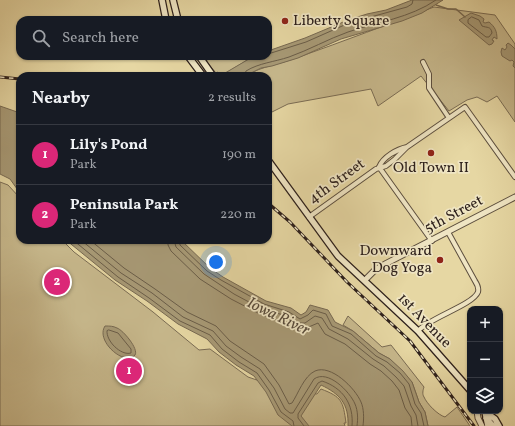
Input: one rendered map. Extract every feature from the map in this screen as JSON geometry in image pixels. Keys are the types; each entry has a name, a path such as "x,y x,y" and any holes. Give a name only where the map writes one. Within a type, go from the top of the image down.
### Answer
{"main road":[{"path":"162,0 165,16"},
{"path":"173,0 177,16"},
{"path":"191,60 199,72"},
{"path":"202,60 210,72"},
{"name":"1st Avenue","path":"272,166 338,256 418,331 467,387"},
{"path":"485,414 488,426"},
{"path":"485,414 493,426"},
{"path":"485,414 495,420 499,426"}],"street":[{"path":"423,62 429,74 429,88 449,118"},
{"path":"379,167 386,166 395,160 407,147 465,107 515,177"},
{"path":"379,167 380,164 391,154 407,147"},
{"path":"379,167 432,241"},
{"name":"4th Street","path":"309,217 379,167"},
{"name":"5th Street","path":"365,280 382,266 515,197"},
{"path":"418,331 428,323 473,299 477,294 478,286 448,232"},
{"path":"477,414 482,426"}],"shaded area":[{"path":"434,7 495,15 515,44 515,122 497,96 487,102 477,97 467,100 449,111 421,76 378,106 371,89 288,104 272,112 272,72 253,72 350,39"},
{"path":"247,60 228,72 215,72 206,61"},
{"path":"0,182 8,185 16,194 16,244 66,244 74,252 153,312 199,350 210,349 248,377 292,392 317,394 321,389 337,397 340,401 344,410 346,423 344,423 345,426 0,426"},
{"path":"348,316 382,347 391,345 424,387 423,396 433,409 445,417 457,407 470,426 428,426 425,412 419,402 412,382 390,359 379,353 353,331 343,325"}],"water":[{"path":"412,0 443,0 422,13 402,21 341,39 298,58 261,68 253,72 227,72 247,60 272,60 272,50 348,20 386,10"},
{"path":"471,13 480,16 484,19 483,22 489,22 494,27 497,39 494,37 492,44 489,45 459,20"},
{"path":"508,43 515,49 515,68 512,60 510,61 502,56 502,48 505,50"},
{"path":"0,106 16,112 16,187 10,179 0,174"},
{"name":"Iowa River","path":"71,244 185,244 210,268 266,301 291,308 301,315 306,312 310,305 328,310 335,322 353,331 379,353 390,359 403,371 412,382 419,402 425,412 428,426 348,426 347,412 342,401 328,388 321,385 301,416 309,426 292,426 278,415 266,392 254,376 219,352 207,339 178,324 115,280"},
{"path":"105,326 120,329 133,344 136,352 135,355 130,358 125,358 112,351 104,339 103,332"}],"waterway":[{"path":"436,5 448,9 456,9 465,17"}],"railway":[{"path":"0,77 16,79"},
{"path":"272,206 290,222 347,282 410,341 474,426"}],"place":[{"name":"Liberty Square","path":"285,21"},
{"name":"Old Town II","path":"431,153"},
{"name":"Downward Dog Yoga","path":"440,260"},
{"name":"Peninsula Park","path":"57,282"},
{"name":"Lily's Pond","path":"129,371"}]}
